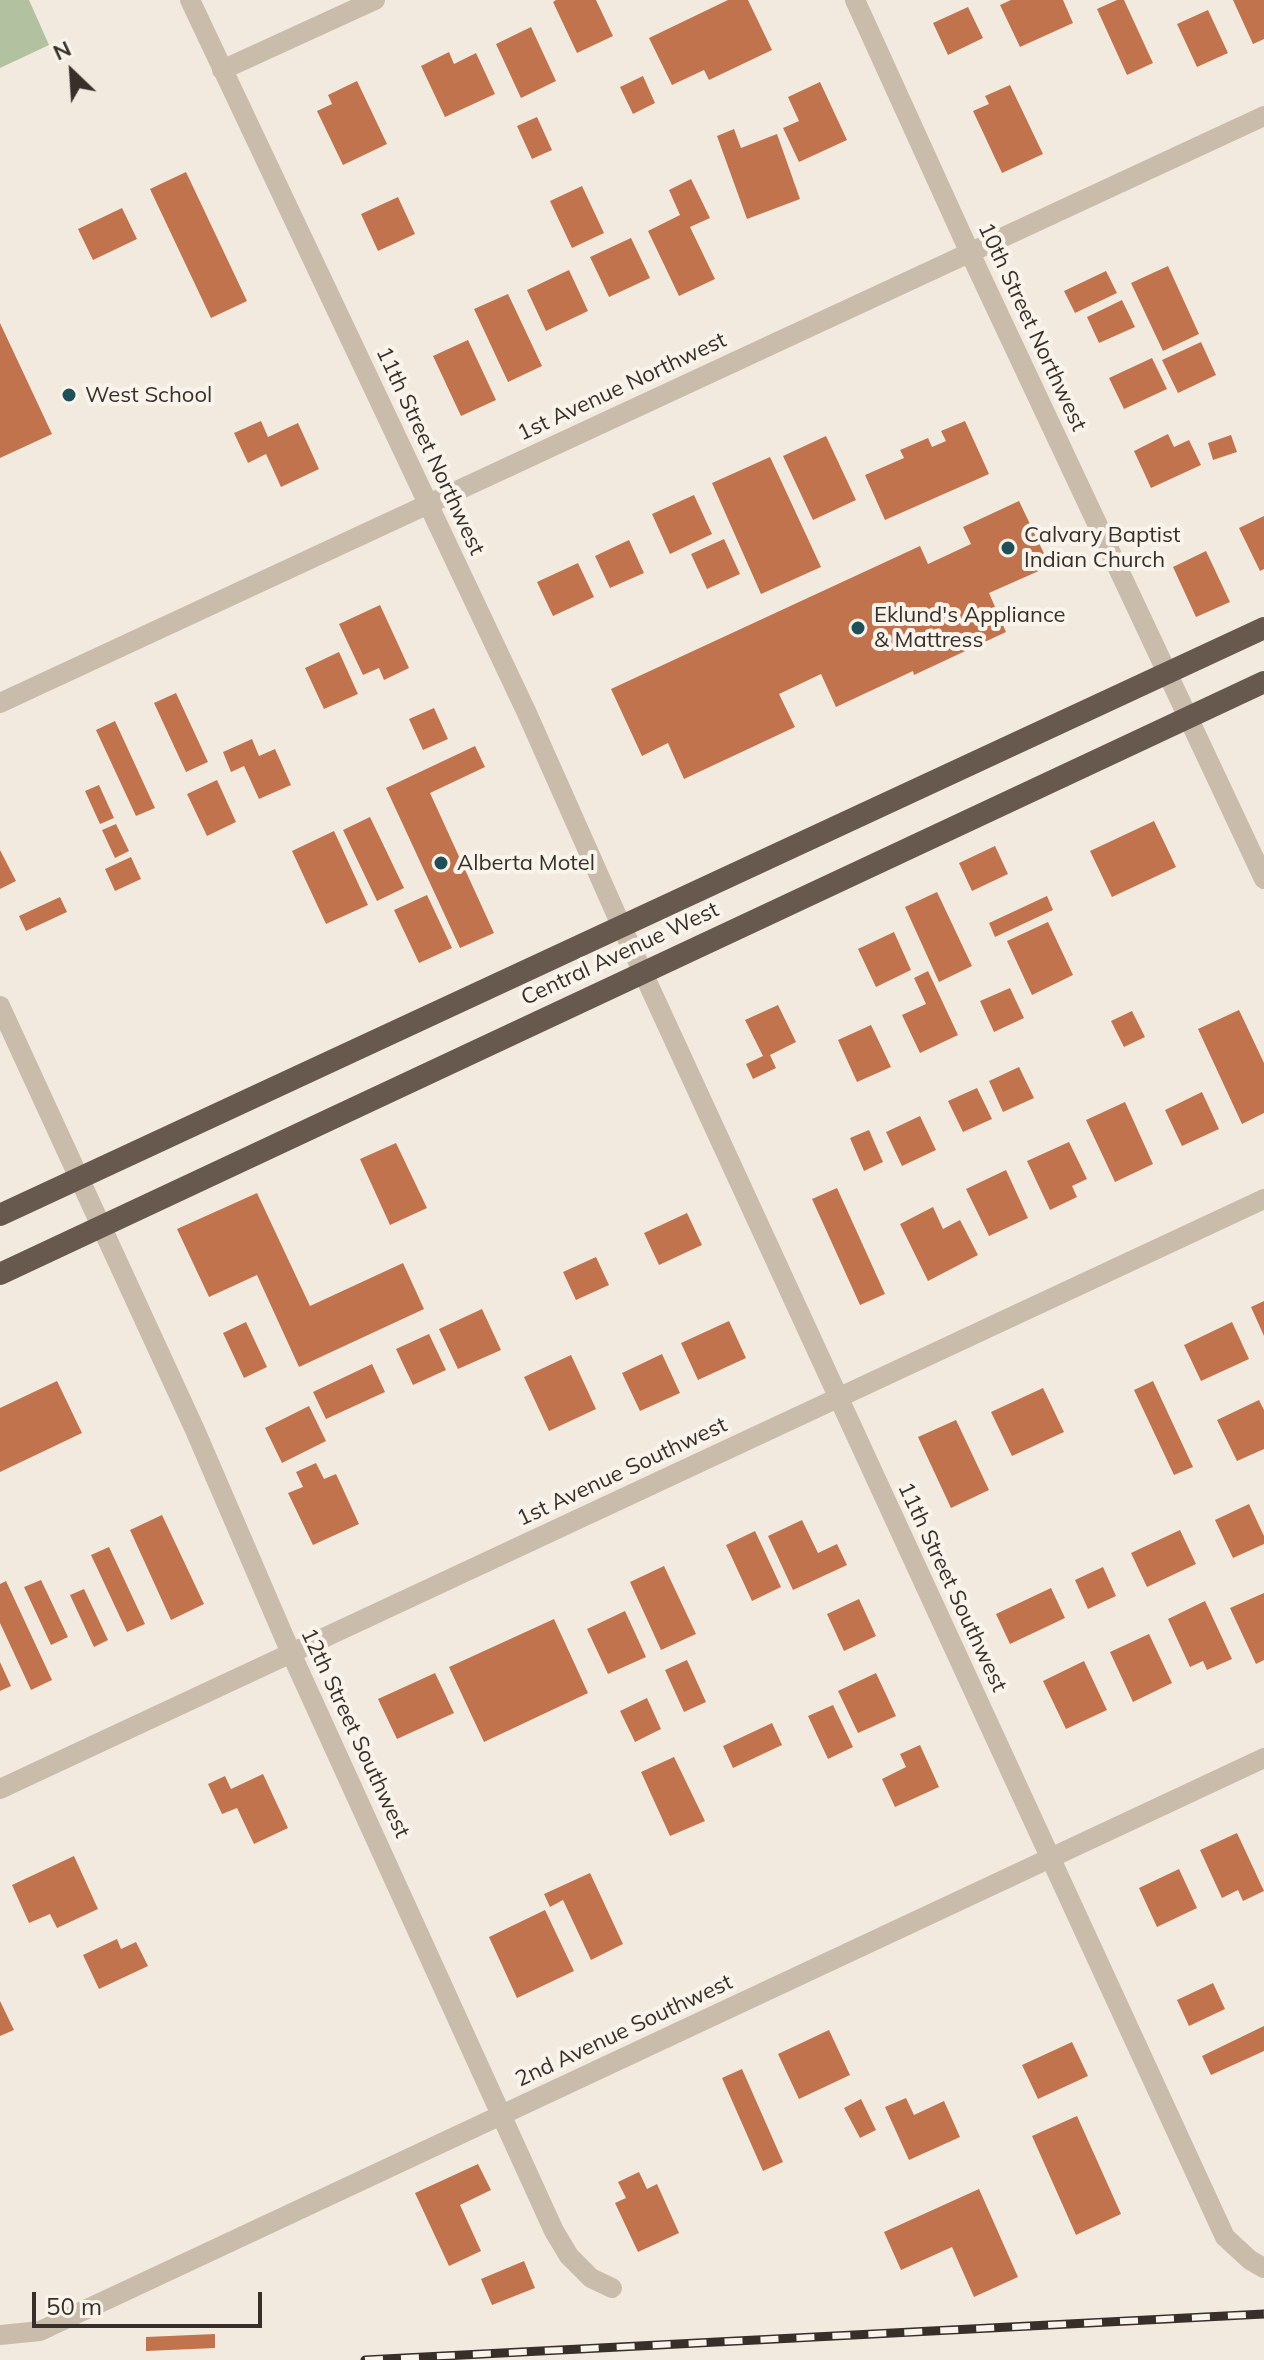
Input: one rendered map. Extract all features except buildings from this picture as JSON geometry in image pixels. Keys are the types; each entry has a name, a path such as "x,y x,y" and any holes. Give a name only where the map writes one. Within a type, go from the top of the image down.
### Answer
{"highway":[{"name":"Central Avenue West","path":"0,1215 1264,628"},
{"name":"Central Avenue West","path":"0,1274 1264,682"}],"street":[{"name":"11th Street Northwest","path":"190,0 526,711 621,925"},
{"path":"222,70 375,0"},
{"name":"10th Street Northwest","path":"855,0 970,253 1264,879"},
{"name":"1st Avenue Northwest","path":"0,703 1264,116"},
{"name":"11th Street Southwest","path":"621,925 1225,2237 1257,2264"},
{"name":"12th Street Southwest","path":"0,1006 195,1430 291,1653 554,2231 569,2256 591,2278 612,2288"},
{"name":"1st Avenue Southwest","path":"0,1789 1264,1199"},
{"name":"2nd Avenue Southwest","path":"0,2335 40,2331 1264,1758"}],"green space":[{"path":"0,0 29,0 49,45 0,68"}],"railway":[{"path":"365,2360 1264,2314"}],"place":[{"name":"West School","path":"69,395"},
{"name":"Calvary Baptist Indian Church","path":"1008,548"},
{"name":"Eklund's Appliance & Mattress","path":"858,628"},
{"name":"Alberta Motel","path":"441,863"}]}
